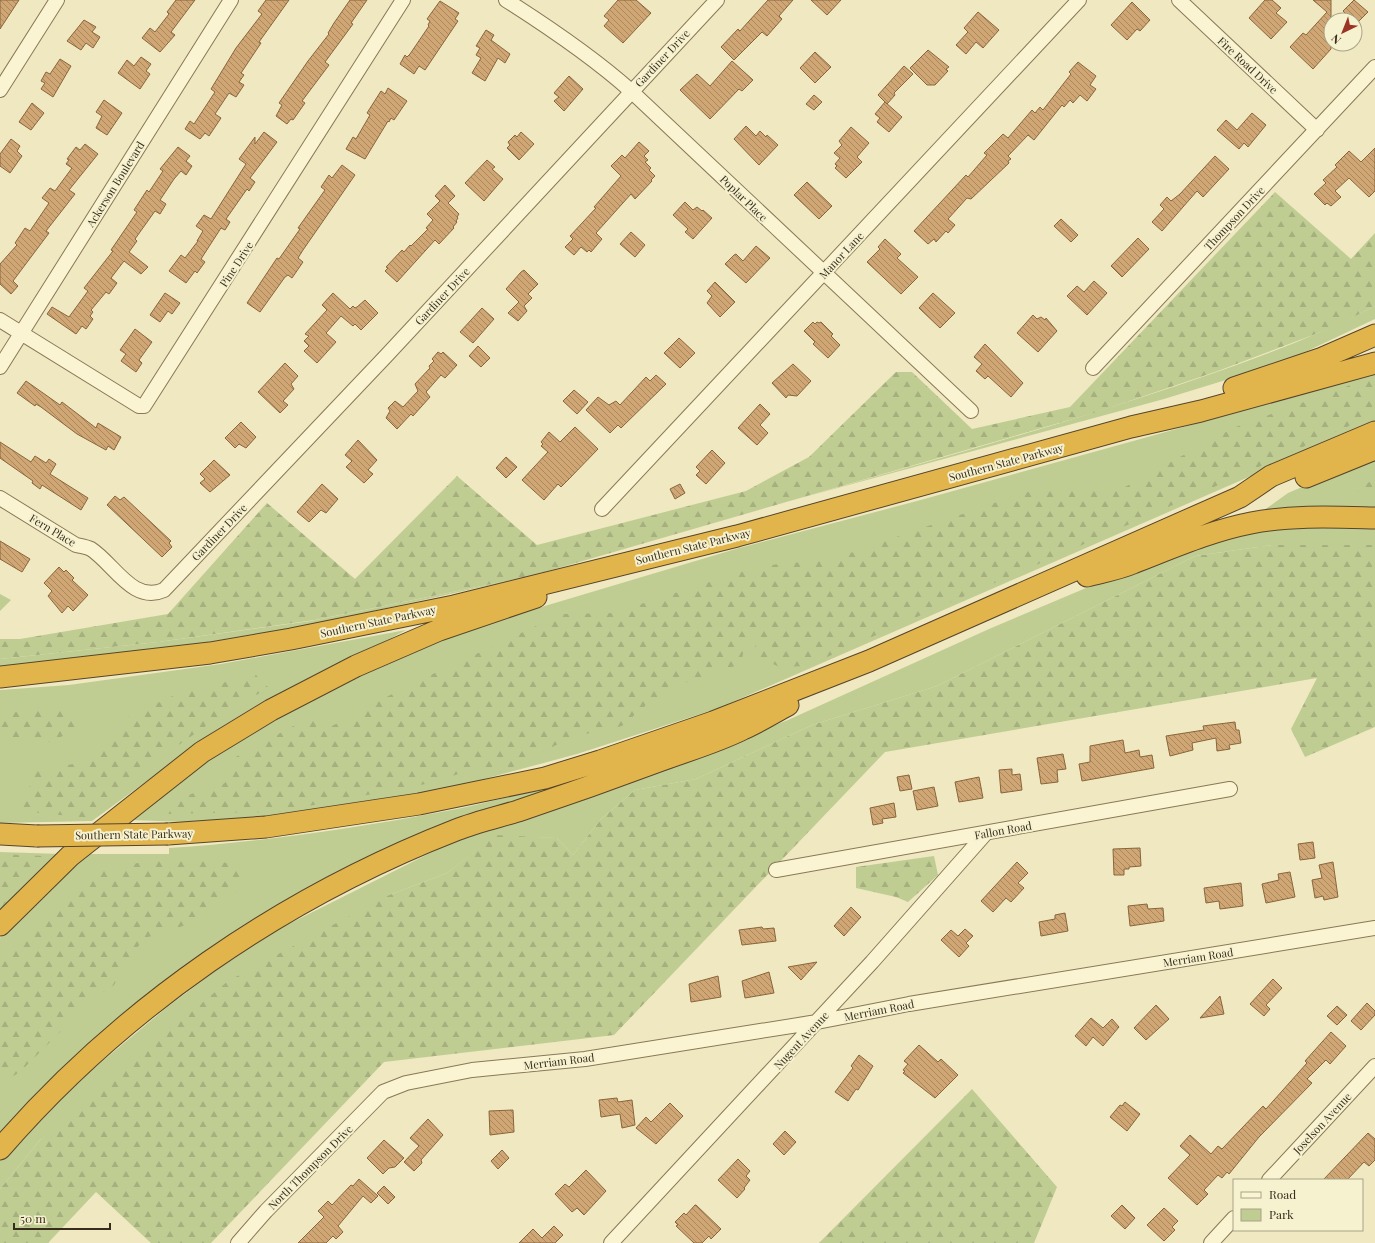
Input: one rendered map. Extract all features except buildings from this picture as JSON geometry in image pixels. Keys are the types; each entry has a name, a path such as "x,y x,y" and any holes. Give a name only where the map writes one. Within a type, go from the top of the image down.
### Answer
{"highway":[{"path":"1131,427 1196,398 1224,391 1297,367 1375,335"},
{"name":"Southern State Parkway","path":"0,677 210,653 291,640 454,606 737,536 1131,427 1201,411 1375,363"},
{"name":"Southern State Parkway","path":"0,834 37,836 168,834 266,827 419,804 544,778 669,739 869,661 1240,497 1271,476 1375,432"},
{"name":"Southern State Parkway","path":"1240,497 1276,489 1375,449"},
{"path":"1017,596 1132,564 1184,542 1250,523 1311,517 1375,518"},
{"path":"0,925 70,856 202,752 271,710 356,666 439,630 541,596 737,536"},
{"path":"0,1149 71,1073 130,1022 188,976 244,938 322,891 391,856 459,828 524,809 644,767 743,729 869,661"}],"street":[{"path":"0,90 57,0"},
{"name":"Ackerson Boulevard","path":"0,367 231,0"},
{"name":"Pine Drive","path":"0,320 139,406 146,405 403,0"},
{"name":"Poplar Place","path":"506,0 610,72 823,274 971,411"},
{"name":"Gardiner Drive","path":"164,590 387,355 717,0"},
{"name":"Manor Lane","path":"602,509 1079,0"},
{"name":"Fire Road Drive","path":"1179,0 1316,130"},
{"name":"Thompson Drive","path":"1092,368 1375,67"},
{"name":"Fern Place","path":"0,498 76,545 90,549 141,591 147,594 155,594 164,590"},
{"name":"Fallon Road","path":"776,870 1230,789"},
{"name":"Nugent Avenue","path":"612,1243 817,1022 986,833"},
{"name":"Merriam Road","path":"383,1092 406,1083 472,1070 585,1059 817,1022 909,1004 1375,928"},
{"name":"Joselson Avenue","path":"1270,1179 1375,1066"},
{"name":"North Thompson Drive","path":"238,1243 266,1211 383,1092"},
{"path":"1211,1243 1233,1219"}],"green space":[{"path":"1275,192 1351,259 1375,233 1375,306 1334,327 1218,371 1097,412 531,576 315,620 158,642 0,659 0,639 20,639 168,614 267,503 355,579 457,476 537,545 746,491 809,457 896,372 912,372 972,429 1070,407"},
{"path":"1375,306 1375,319 1284,362 1164,399 797,499 1034,431 1176,386 1302,340"},
{"path":"1375,374 1375,424 1267,469 719,708 577,754 447,789 305,814 185,822 131,820 219,752 326,689 464,630 739,548 917,501"},
{"path":"1364,380 1375,381 1375,414 1234,478 807,666 780,667 756,657 755,639 748,628 741,664 689,681 652,700 622,726 572,737 503,772 472,769 436,782 277,812 162,814 161,808 182,797 225,783 230,760 312,716 332,726 409,685 562,614 613,613 759,566 833,559 1026,492 1123,488 1233,428"},
{"path":"1375,456 1375,509 1263,511 1288,493"},
{"path":"1375,478 1375,498 1356,491"},
{"path":"1283,525 1375,526 1375,545 1272,545 1195,556 937,686 812,725 696,779 635,790 601,819 573,855 557,838 496,836 447,873 389,895 40,1140 0,1189 0,1160 75,1084 166,1008 257,940 456,840 667,768 788,720 989,629 1193,543"},
{"path":"1272,545 1375,545 1375,727 1305,757 1291,729 1317,678 885,752 614,1035 384,1062 211,1243 151,1243 96,1192 48,1243 0,1243 0,1189 40,1140 228,981 389,895 447,873 496,835 557,838 573,855 601,819 635,790 696,779 812,725 937,686 1195,556"},
{"path":"531,576 310,625 166,649 0,668 0,659 158,642 311,621"},
{"path":"0,594 11,600 0,611"},
{"path":"406,630 250,715 162,770 92,821 0,823 0,690 69,685 221,664"},
{"path":"255,674 270,689 242,701 157,760 91,818 19,811 37,769 81,763 128,717 170,697"},
{"path":"58,710 86,724 51,742 0,736 0,713"},
{"path":"547,787 549,791 290,901 0,1141 0,938 17,918 82,854 169,854 169,848 271,838 407,818 467,807"},
{"path":"0,852 61,854 0,915"},
{"path":"0,854 45,856 0,909"},
{"path":"934,856 938,875 908,902 896,897 856,888 856,867"},
{"path":"213,859 247,869 239,890 208,905 186,925 145,938 131,955 114,985 93,999 20,1072 0,1084 0,964 5,955 94,872 152,860"},
{"path":"972,1089 1057,1187 1034,1243 819,1243"}]}
